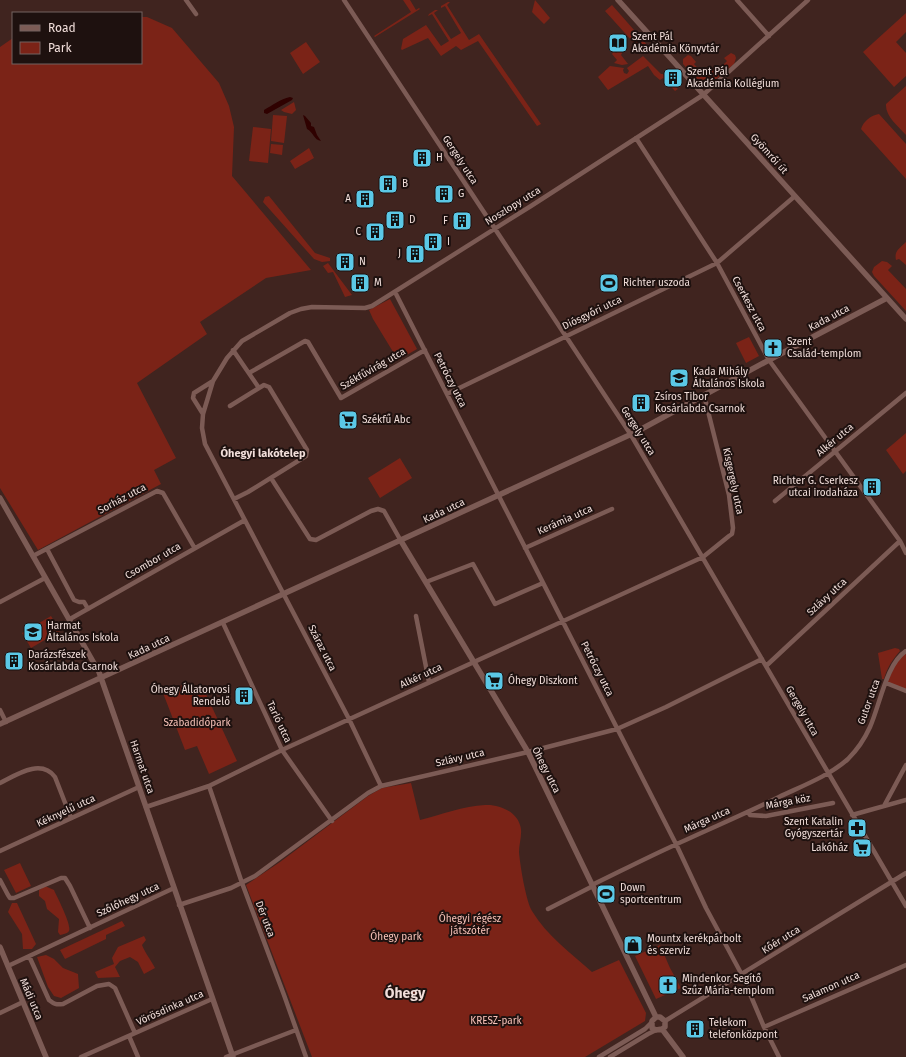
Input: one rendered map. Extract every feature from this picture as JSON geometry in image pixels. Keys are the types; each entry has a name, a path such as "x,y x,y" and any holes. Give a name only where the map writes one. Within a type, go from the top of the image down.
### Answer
{"street":[{"path":"186,0 196,14"},
{"name":"Gergely utca","path":"344,0 631,435 906,906"},
{"name":"Gyömrői út","path":"618,0 906,319"},
{"path":"737,0 769,36"},
{"name":"Noszlopy utca","path":"245,520 205,444 202,428 203,414 213,381 226,358 242,341 290,313 301,309 312,307 365,308 372,306 704,95 808,0"},
{"name":"Cserkesz utca","path":"636,138 717,264 769,360 900,541 906,552"},
{"name":"Diósgyőri utca","path":"447,394 717,264 795,196"},
{"name":"Petrőczy utca","path":"395,292 676,844 706,908 742,975 764,1027 779,1057"},
{"name":"Kada utca","path":"0,724 631,435 887,298"},
{"name":"Székfűvirág utca","path":"249,373 305,341 308,342 341,398 425,350"},
{"path":"233,350 259,388"},
{"name":"Noszlopy utca","path":"203,414 193,398 194,393 213,381"},
{"path":"230,406 264,385 269,387 307,450 306,456 234,499"},
{"name":"Alkér utca","path":"775,501 906,393"},
{"name":"Kisgergely utca","path":"703,557 732,534 733,528 729,495 704,395"},
{"path":"271,478 310,539 316,540 371,511 378,509 384,511 401,541"},
{"name":"Sorház utca","path":"33,556 157,491 163,493 194,547"},
{"name":"Harmat utca","path":"0,498 100,672 212,999 230,1056"},
{"name":"Kerámia utca","path":"525,548 612,509"},
{"name":"Csombor utca","path":"70,619 194,547 245,520"},
{"name":"Száraz utca","path":"245,520 381,786"},
{"name":"Óhegy utca","path":"401,541 528,752 656,1017"},
{"name":"Szlávy utca","path":"766,666 900,541"},
{"path":"46,549 74,600 84,602 88,609"},
{"name":"Alkér utca","path":"146,807 209,786 348,719 703,557"},
{"path":"426,582 472,564 495,604 543,583"},
{"path":"0,602 45,578"},
{"path":"416,616 429,682"},
{"name":"Tarló utca","path":"223,623 282,750 332,821"},
{"name":"Gutor utca","path":"828,772 849,758 865,737 871,726 886,683 895,663 901,654 906,651"},
{"name":"Szlávy utca","path":"179,904 231,888 255,876 332,821 368,793 381,786 528,752 617,729 666,707 762,659"},
{"path":"886,683 906,691"},
{"path":"0,710 6,722"},
{"path":"884,806 906,765"},
{"path":"0,783 35,768 45,768 55,777 71,818"},
{"name":"Márga utca","path":"548,909 676,844 748,812 828,772"},
{"name":"Dér utca","path":"209,786 242,883 306,1057"},
{"name":"Kéknyelű utca","path":"0,851 139,787"},
{"path":"852,815 906,800"},
{"name":"Márga köz","path":"748,812 750,815 766,816 833,803"},
{"name":"Kőér utca","path":"665,1021 906,873"},
{"name":"Szőlőhegy utca","path":"0,880 10,898 14,898 61,878 65,878 90,928"},
{"name":"Szőlőhegy utca","path":"8,966 174,888"},
{"name":"Mádi utca","path":"0,947 46,1057"},
{"name":"Vörösdinka utca","path":"29,956 49,1000 54,1004 62,1004 97,986 109,984 115,988 135,1033"},
{"name":"Salamon utca","path":"764,1027 906,965"},
{"name":"Vörösdinka utca","path":"81,1057 212,999"},
{"path":"0,1013 23,1002"},
{"path":"599,1057 645,1029 656,1017 660,1017 665,1021 665,1027 648,1034 610,1057"},
{"path":"651,1024 652,1028 659,1030 683,1057"},
{"path":"230,1056 296,1030"},
{"path":"129,1036 138,1057"}],"green space":[{"path":"403,0 410,0 416,10 419,8 420,9 375,37 374,36 411,12"},
{"path":"535,0 550,18 544,24 532,12"},
{"path":"450,2 447,5 469,40 479,34 541,124 537,126 478,41 461,50 456,46 441,56 428,38 402,50 401,49 403,39 426,25 441,46 449,41 432,14 428,16 435,10 438,10 434,13 451,39 461,33 445,6 441,8 441,6"},
{"path":"612,5 649,47 642,52 605,11"},
{"path":"906,13 906,32 896,42 906,53 906,76 894,87 863,52"},
{"path":"142,17 147,17 172,28 219,83 229,106 234,127 232,176 311,270 266,278 200,322 207,334 137,383 176,458 154,470 161,484 38,550 0,488 0,47 12,39 12,64 142,64"},
{"path":"306,42 320,62 303,74 290,53"},
{"path":"620,50 622,53 621,55 628,64 622,65 614,63 617,60 612,54 614,51 616,53"},
{"path":"731,53 735,55 736,58 734,64 706,88 683,64 683,59 688,55 691,56 696,62 694,64 704,75 712,68 715,70 721,65 722,66 727,61 724,58"},
{"path":"643,56 678,89 675,91 663,78 660,80 654,75 648,66 608,90 598,77 610,66 624,68 624,73 627,74 629,71 627,68"},
{"path":"906,86 906,135 890,117 886,104"},
{"path":"294,102 296,110 292,114 281,110"},
{"path":"879,114 906,144 906,179 861,129 868,119"},
{"path":"273,115 287,116 284,143 271,141"},
{"path":"253,127 271,129 268,163 249,161"},
{"path":"271,144 283,145 282,155 270,153"},
{"path":"309,148 314,158 295,169 290,161"},
{"path":"269,196 315,253 330,258 330,261 322,262 314,259 263,202 265,197"},
{"path":"906,242 906,265 899,259 896,260 896,254"},
{"path":"882,261 887,262 892,266 888,270 906,289 906,311 872,272 874,267"},
{"path":"328,263 352,295 345,297 333,272 328,273 323,266"},
{"path":"390,299 417,349 398,360 369,310"},
{"path":"749,337 759,356 746,363 736,343"},
{"path":"906,433 906,471 903,474 886,450"},
{"path":"400,458 412,478 380,498 368,478"},
{"path":"51,616 60,631 31,648 22,633"},
{"path":"895,648 899,649 900,651 890,664 884,679 882,679 878,653"},
{"path":"905,653 906,691 887,682 896,663"},
{"name":"Szabadidőpark","path":"183,685 205,692 237,761 209,774 197,746 185,750 163,693"},
{"name":"Óhegy park","path":"411,783 420,820 460,809 485,805 501,807 511,812 515,816 521,828 519,852 522,874 532,911 552,936 592,972 619,960 646,1013 645,1021 585,1057 312,1057 246,885 280,862 368,796 382,788"},
{"path":"20,863 31,886 16,893 4,870"},
{"path":"45,886 54,890 64,911 69,928 69,931 66,933 60,935 58,932 59,919 47,909 45,901 39,896 39,890"},
{"path":"12,903 17,903 36,944 32,949 23,949 22,934 8,912"},
{"path":"122,921 125,926 106,935 106,939 65,959 60,950"},
{"path":"144,936 146,940 142,945 155,968 144,974 138,962 130,957 120,961 115,967 120,977 98,978 95,972 114,964 112,958 118,947"},
{"path":"660,945 681,988 656,999 635,956"},
{"path":"46,955 54,959 63,968 78,974 79,988 61,998 54,996 48,987 37,957"}],"shaded area":[{"path":"290,97 293,98 292,100 267,114 264,113 264,110"},
{"path":"303,115 311,123 311,126 314,127 321,141 307,129"}],"place":[{"name":"Szent Pál Akadémia Könyvtár","path":"618,43"},
{"name":"Szent Pál Akadémia Kollégium","path":"673,78"},
{"name":"H","path":"422,158"},
{"name":"B","path":"388,184"},
{"name":"G","path":"444,194"},
{"name":"A","path":"365,199"},
{"name":"D","path":"395,220"},
{"name":"F","path":"462,221"},
{"name":"C","path":"375,232"},
{"name":"I","path":"433,242"},
{"name":"J","path":"415,254"},
{"name":"N","path":"345,262"},
{"name":"M","path":"360,283"},
{"name":"Richter uszoda","path":"609,283"},
{"name":"Szent Család-templom","path":"773,348"},
{"name":"Kada Mihály Általános Iskola","path":"679,378"},
{"name":"Zsíros Tibor Kosárlabda Csarnok","path":"641,403"},
{"name":"Székfű Abc","path":"348,420"},
{"name":"Richter G. Cserkesz utcai irodaháza","path":"872,487"},
{"name":"Harmat Általános Iskola","path":"33,632"},
{"name":"Darázsfészek Kosárlabda Csarnok","path":"14,661"},
{"name":"Óhegy Diszkont","path":"494,681"},
{"name":"Óhegy Állatorvosi Rendelő","path":"244,696"},
{"name":"Szent Katalin Gyógyszertár","path":"857,828"},
{"name":"Lakóház","path":"862,848"},
{"name":"Down sportcentrum","path":"606,894"},
{"name":"Mountx kerékpárbolt és szerviz","path":"633,945"},
{"name":"Mindenkor Segítő Szűz Mária-templom","path":"668,985"},
{"name":"Telekom telefonközpont","path":"695,1029"}],"district":[{"name":"Óhegyi lakótelep","path":"263,453"},
{"name":"Óhegy","path":"405,993"}],"park label":[{"name":"Óhegyi régész játszótér","path":"470,924"},
{"name":"KRESZ-park","path":"496,1021"}]}
